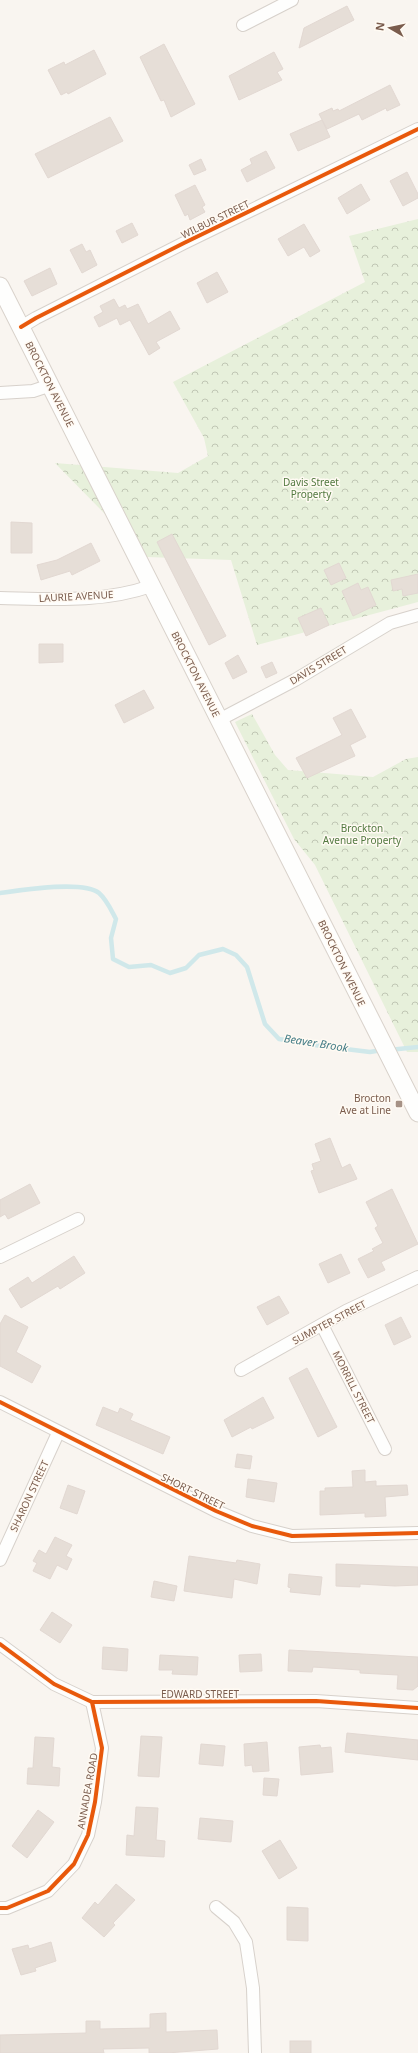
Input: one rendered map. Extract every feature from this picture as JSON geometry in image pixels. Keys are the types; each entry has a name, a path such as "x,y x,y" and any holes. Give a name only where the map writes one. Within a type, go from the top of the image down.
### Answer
{"main road":[{"name":"BROCKTON AVENUE","path":"0,286 418,1113"}],"street":[{"path":"243,25 292,0"},
{"name":"WILBUR STREET","path":"21,327 184,243 418,129"},
{"path":"0,393 33,391 51,385"},
{"name":"LAURIE AVENUE","path":"0,598 106,597 135,592 151,586"},
{"name":"DAVIS STREET","path":"219,720 295,680 390,623 418,615"},
{"path":"0,1256 78,1219"},
{"name":"SUMPTER STREET","path":"241,1370 322,1325 418,1277"},
{"name":"MORRILL STREET","path":"322,1325 385,1449"},
{"name":"SHORT STREET","path":"0,1402 58,1433 233,1519 271,1532 292,1536 418,1533"},
{"name":"SHARON STREET","path":"0,1560 58,1433"},
{"name":"EDWARD STREET","path":"0,1644 54,1684 92,1702 316,1701 418,1708"},
{"name":"ANNADEA ROAD","path":"0,1908 7,1908 48,1890 74,1864 88,1835 95,1802 102,1748 92,1702"},
{"path":"216,1907 234,1922 246,1942 253,1988 254,2053"}],"green space":[{"name":"Davis Street Property","path":"418,219 418,602 257,645 231,560 147,557 55,463 178,473 208,456 204,438 173,382 365,282 349,236"},
{"name":"Brockton Avenue Property","path":"252,714 275,755 288,770 373,777 406,759 418,757 418,1052 407,1052 315,865 294,839 235,722"}],"building":[{"path":"347,6 354,20 299,48 304,28"},
{"path":"164,44 195,104 171,117 164,100 161,101 140,57"},
{"path":"94,50 106,74 68,94 67,92 61,95 48,70 64,62 65,65"},
{"path":"274,52 283,69 277,72 282,80 239,100 229,76"},
{"path":"390,85 400,105 387,111 386,108 362,120 359,114 327,129 319,114 332,108 333,111 338,109 339,111"},
{"path":"110,117 123,141 48,178 35,154"},
{"path":"322,120 330,137 298,151 290,134"},
{"path":"266,151 275,168 247,182 241,170 252,164 250,159"},
{"path":"201,159 206,170 194,175 189,165"},
{"path":"407,172 418,194 418,198 403,206 390,181"},
{"path":"361,184 370,200 347,214 338,198"},
{"path":"195,185 205,205 202,207 205,212 190,220 188,214 185,216 175,195"},
{"path":"132,223 138,235 122,243 116,231"},
{"path":"304,224 320,251 310,257 304,247 288,256 278,239"},
{"path":"82,244 86,252 90,250 97,265 82,273 70,250"},
{"path":"50,268 57,284 32,296 24,281"},
{"path":"217,272 228,292 207,303 197,283"},
{"path":"114,299 119,308 125,305 127,309 138,304 148,324 170,311 180,329 156,342 160,348 149,355 130,320 120,325 117,318 99,327 94,317 103,312 100,306"},
{"path":"11,522 32,523 32,553 11,553"},
{"path":"172,534 226,636 209,645 157,542"},
{"path":"91,543 100,561 72,575 70,571 41,580 37,565 57,560"},
{"path":"339,563 346,578 331,585 324,570"},
{"path":"418,574 418,593 403,596 402,589 393,591 391,580"},
{"path":"358,583 361,590 368,587 376,605 353,616 342,591"},
{"path":"321,608 329,625 306,636 298,618"},
{"path":"39,644 63,644 63,662 39,663"},
{"path":"238,655 247,672 233,679 225,663"},
{"path":"272,662 277,673 266,678 261,667"},
{"path":"144,690 154,708 124,723 115,705"},
{"path":"351,709 366,737 350,745 355,756 307,778 296,758 342,735 333,718"},
{"path":"330,1138 342,1168 350,1164 357,1179 319,1193 311,1171 314,1170 312,1164 321,1161 315,1144"},
{"path":"30,1184 40,1203 8,1219 5,1214 0,1217 0,1200"},
{"path":"392,1189 418,1244 381,1262 385,1270 368,1278 358,1259 374,1251 372,1249 383,1243 375,1228 378,1226 366,1202"},
{"path":"341,1254 350,1273 328,1283 319,1264"},
{"path":"74,1256 85,1273 60,1289 58,1286 21,1308 9,1289 28,1277 32,1283"},
{"path":"279,1296 289,1313 267,1325 257,1307"},
{"path":"5,1315 28,1327 16,1352 41,1366 32,1383 0,1366 0,1324"},
{"path":"401,1317 411,1337 394,1345 385,1325"},
{"path":"307,1368 337,1427 318,1437 289,1378"},
{"path":"263,1397 274,1418 252,1429 251,1427 232,1437 224,1420"},
{"path":"103,1407 118,1413 120,1408 133,1414 130,1420 170,1437 163,1454 96,1425"},
{"path":"237,1454 252,1456 250,1469 235,1467"},
{"path":"365,1470 365,1482 376,1481 376,1486 407,1485 408,1495 385,1497 386,1516 365,1517 365,1513 320,1515 320,1491 325,1491 325,1488 353,1487 352,1471"},
{"path":"248,1479 277,1483 274,1502 246,1497"},
{"path":"68,1485 85,1491 77,1514 60,1508"},
{"path":"55,1537 72,1545 66,1556 72,1559 67,1570 57,1565 50,1579 33,1571 37,1563 33,1561 39,1550 46,1554"},
{"path":"189,1556 236,1563 237,1560 260,1564 257,1584 234,1579 232,1598 184,1591"},
{"path":"336,1564 418,1567 418,1585 395,1586 360,1584 360,1587 336,1586"},
{"path":"289,1574 322,1577 320,1595 290,1592 291,1588 288,1587"},
{"path":"154,1581 177,1586 174,1601 151,1597"},
{"path":"52,1612 72,1625 60,1643 40,1630"},
{"path":"103,1647 128,1649 127,1671 102,1669"},
{"path":"289,1650 418,1657 418,1686 413,1690 397,1689 398,1675 360,1673 360,1670 313,1667 312,1672 288,1671"},
{"path":"261,1654 262,1671 240,1672 239,1655"},
{"path":"160,1655 198,1657 197,1675 172,1674 173,1670 159,1670"},
{"path":"347,1733 418,1740 418,1760 345,1752"},
{"path":"141,1736 162,1737 159,1777 138,1776"},
{"path":"35,1737 54,1738 52,1767 60,1768 59,1786 27,1784 28,1768 33,1768"},
{"path":"267,1742 269,1771 253,1772 252,1765 245,1766 244,1744"},
{"path":"201,1744 225,1746 223,1766 199,1764"},
{"path":"320,1745 321,1748 331,1747 333,1772 301,1775 299,1747"},
{"path":"264,1778 279,1779 277,1796 263,1795"},
{"path":"136,1807 158,1808 156,1840 165,1841 164,1857 126,1855 127,1835 134,1836"},
{"path":"38,1810 54,1822 27,1858 12,1846"},
{"path":"200,1818 233,1821 231,1842 198,1839"},
{"path":"280,1840 297,1868 279,1879 262,1851"},
{"path":"116,1884 135,1900 113,1923 115,1925 104,1937 82,1918 95,1902 98,1905"},
{"path":"287,1907 308,1908 308,1941 287,1940"},
{"path":"51,1942 56,1961 35,1968 36,1971 21,1975 12,1949 28,1945 29,1949"},
{"path":"166,2013 166,2032 217,2030 218,2049 167,2053 149,2053 149,2048 103,2049 104,2053 0,2053 0,2035 86,2033 86,2021 100,2021 100,2029 150,2028 150,2014"},
{"path":"290,2041 311,2041 311,2053 290,2053"}],"waterway":[{"name":"Beaver Brook","path":"0,893 66,886 91,889 99,893 109,905 116,919 111,938 113,959 129,967 151,965 170,973 186,968 199,955 223,949 236,955 247,967 265,1024 279,1039 370,1052 382,1050"},
{"name":"Beaver Brook","path":"389,1050 418,1047"}],"cycle path":[{"path":"21,327 184,243 418,129"},
{"path":"0,1402 216,1511 252,1526 292,1536 418,1533"},
{"path":"0,1644 54,1684 92,1702 316,1701 418,1708"},
{"path":"0,1908 7,1908 48,1891 74,1864 88,1835 95,1802 102,1748 92,1702"}],"place":[{"name":"Brocton Ave at Line","path":"399,1104"}]}
